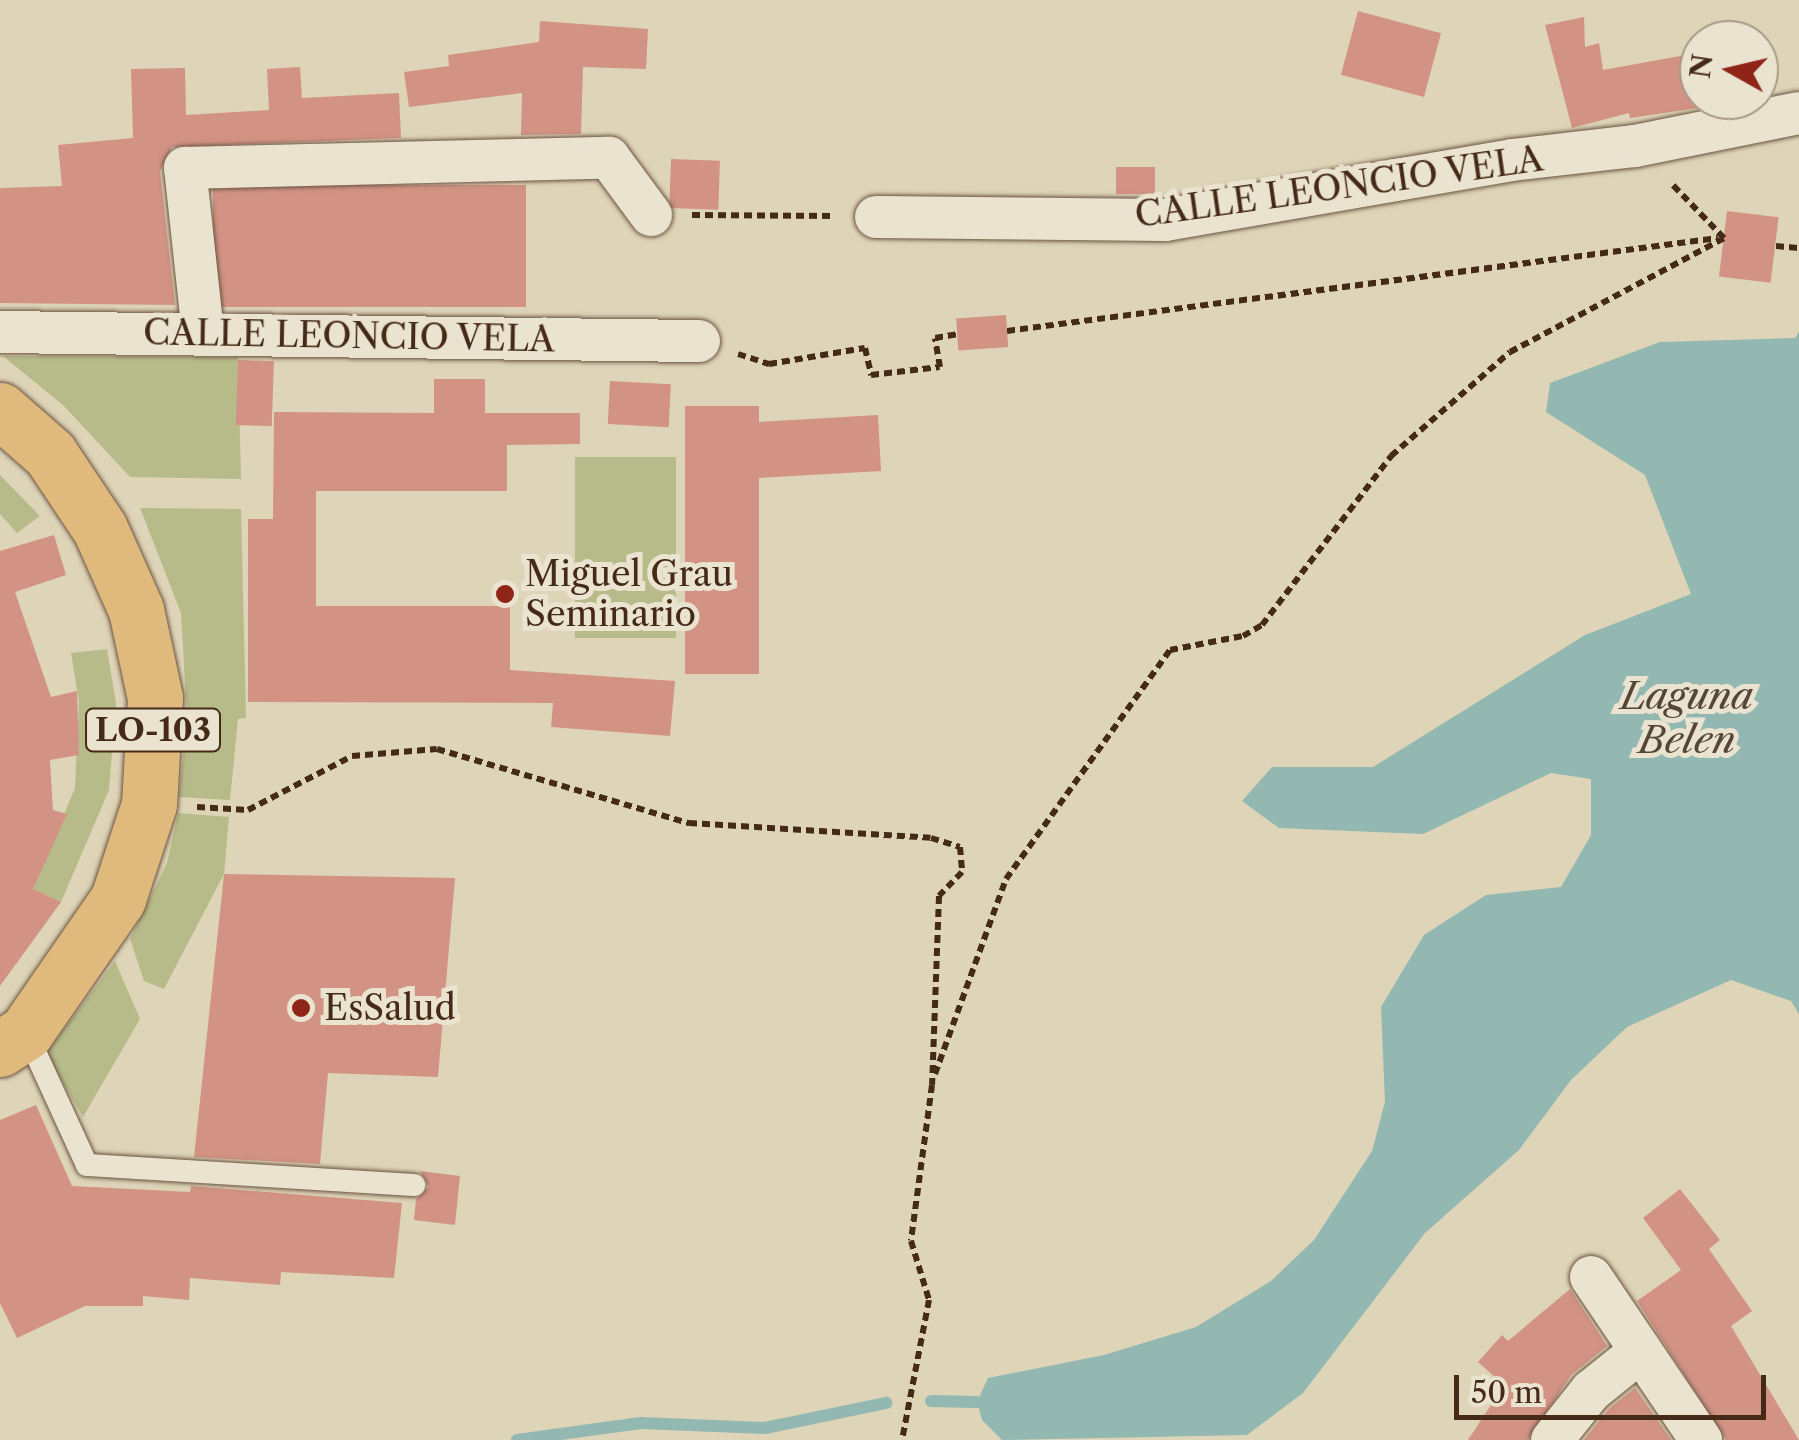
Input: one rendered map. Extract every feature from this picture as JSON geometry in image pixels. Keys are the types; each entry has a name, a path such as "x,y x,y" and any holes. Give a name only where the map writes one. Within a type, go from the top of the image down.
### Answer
{"main road":[{"name":"LO-103","path":"0,410 50,454 80,496 136,610 155,698 149,804 118,899 13,1041"}],"street":[{"name":"CALLE LEONCIO VELA","path":"876,217 1165,220 1512,160 1635,146 1799,114"},
{"path":"204,333 185,168 610,158 651,214"},
{"name":"CALLE LEONCIO VELA","path":"0,332 699,341"},
{"path":"1591,1277 1701,1440"},
{"path":"1552,1440 1591,1391 1641,1351"}],"lane":[{"path":"13,1041 87,1165 414,1186"}],"path":[{"path":"1635,146 1724,238"},
{"path":"651,214 876,217"},
{"path":"1007,331 1724,238"},
{"path":"932,1085 1006,879 1170,650 1244,636 1262,626 1390,456 1510,352 1724,238"},
{"path":"1776,246 1799,248"},
{"path":"699,341 768,364 866,348 871,376 940,367 935,338 957,334"},
{"path":"149,804 248,810 352,756 419,748 471,756 690,823 931,838 960,847 962,872 939,896 932,1085 910,1241 929,1300 902,1440"}],"green space":[{"path":"3,356 238,357 241,479 130,477 64,406"},
{"path":"575,457 676,457 676,638 575,638"},
{"path":"0,475 40,516 17,533 0,514"},
{"path":"140,508 241,509 246,718 238,719 230,800 179,797 187,717 181,613"},
{"path":"107,649 116,703 109,790 61,902 33,889 75,788 79,702 71,653"},
{"path":"178,813 229,817 224,874 164,989 144,981 130,939 167,863"},
{"path":"115,961 140,1019 83,1117 46,1053"}],"water":[{"name":"Laguna Belen","path":"1799,332 1799,1014 1791,1001 1731,980 1627,1027 1571,1080 1519,1150 1425,1233 1303,1393 1247,1435 1002,1440 982,1420 977,1402 988,1378 1104,1355 1196,1327 1271,1281 1314,1240 1372,1151 1385,1102 1381,1007 1424,935 1486,895 1561,887 1591,835 1591,779 1551,773 1423,834 1279,828 1242,801 1272,767 1373,767 1585,635 1691,594 1645,475 1546,412 1550,383 1660,342 1795,338"}],"building":[{"path":"1358,11 1441,33 1424,97 1341,75"},
{"path":"1584,17 1585,47 1599,43 1603,70 1679,56 1679,111 1630,118 1629,113 1572,128 1545,25"},
{"path":"540,21 648,29 646,69 583,67 581,134 521,135 522,93 409,107 404,72 449,66 448,55 539,42"},
{"path":"300,67 302,98 399,93 401,138 172,147 160,171 175,305 0,303 0,188 62,186 58,145 133,138 131,69 185,68 186,115 269,110 267,69"},
{"path":"671,159 720,161 718,210 669,208"},
{"path":"1116,167 1155,167 1155,194 1116,194"},
{"path":"213,185 526,185 526,307 213,307"},
{"path":"1727,211 1779,217 1771,283 1719,277"},
{"path":"1006,315 1008,347 958,350 956,318"},
{"path":"238,360 274,361 272,426 236,425"},
{"path":"434,379 485,379 485,413 580,413 580,444 507,445 507,491 316,491 316,606 510,606 510,670 675,681 670,736 551,727 553,703 248,702 248,519 273,519 274,412 434,413"},
{"path":"610,381 671,384 669,427 608,424"},
{"path":"685,406 759,406 759,422 878,415 881,471 759,478 759,674 685,674"},
{"path":"54,535 66,575 15,592 51,697 77,691 79,755 50,760 53,810 67,814 33,889 61,902 0,986 0,551"},
{"name":"EsSalud","path":"224,874 455,878 438,1077 328,1073 320,1164 194,1157"},
{"path":"36,1105 72,1186 190,1192 191,1186 402,1203 394,1278 281,1272 280,1285 190,1278 189,1300 143,1296 143,1306 85,1306 17,1338 0,1303 0,1120"},
{"path":"420,1171 460,1176 455,1225 414,1220 416,1199 429,1187"},
{"path":"1680,1189 1720,1240 1709,1249 1752,1311 1731,1326 1799,1440 1726,1440 1637,1301 1681,1270 1643,1218"},
{"path":"1570,1289 1607,1346 1571,1375 1528,1440 1468,1440 1504,1385 1478,1362 1502,1335 1508,1341"},
{"path":"1635,1388 1671,1440 1584,1440 1609,1409"}],"waterway":[{"path":"931,1401 977,1402"},
{"path":"517,1440 641,1423 765,1428 886,1403"}],"place":[{"name":"Miguel Grau Seminario","path":"505,594"},
{"name":"EsSalud","path":"301,1008"}]}
